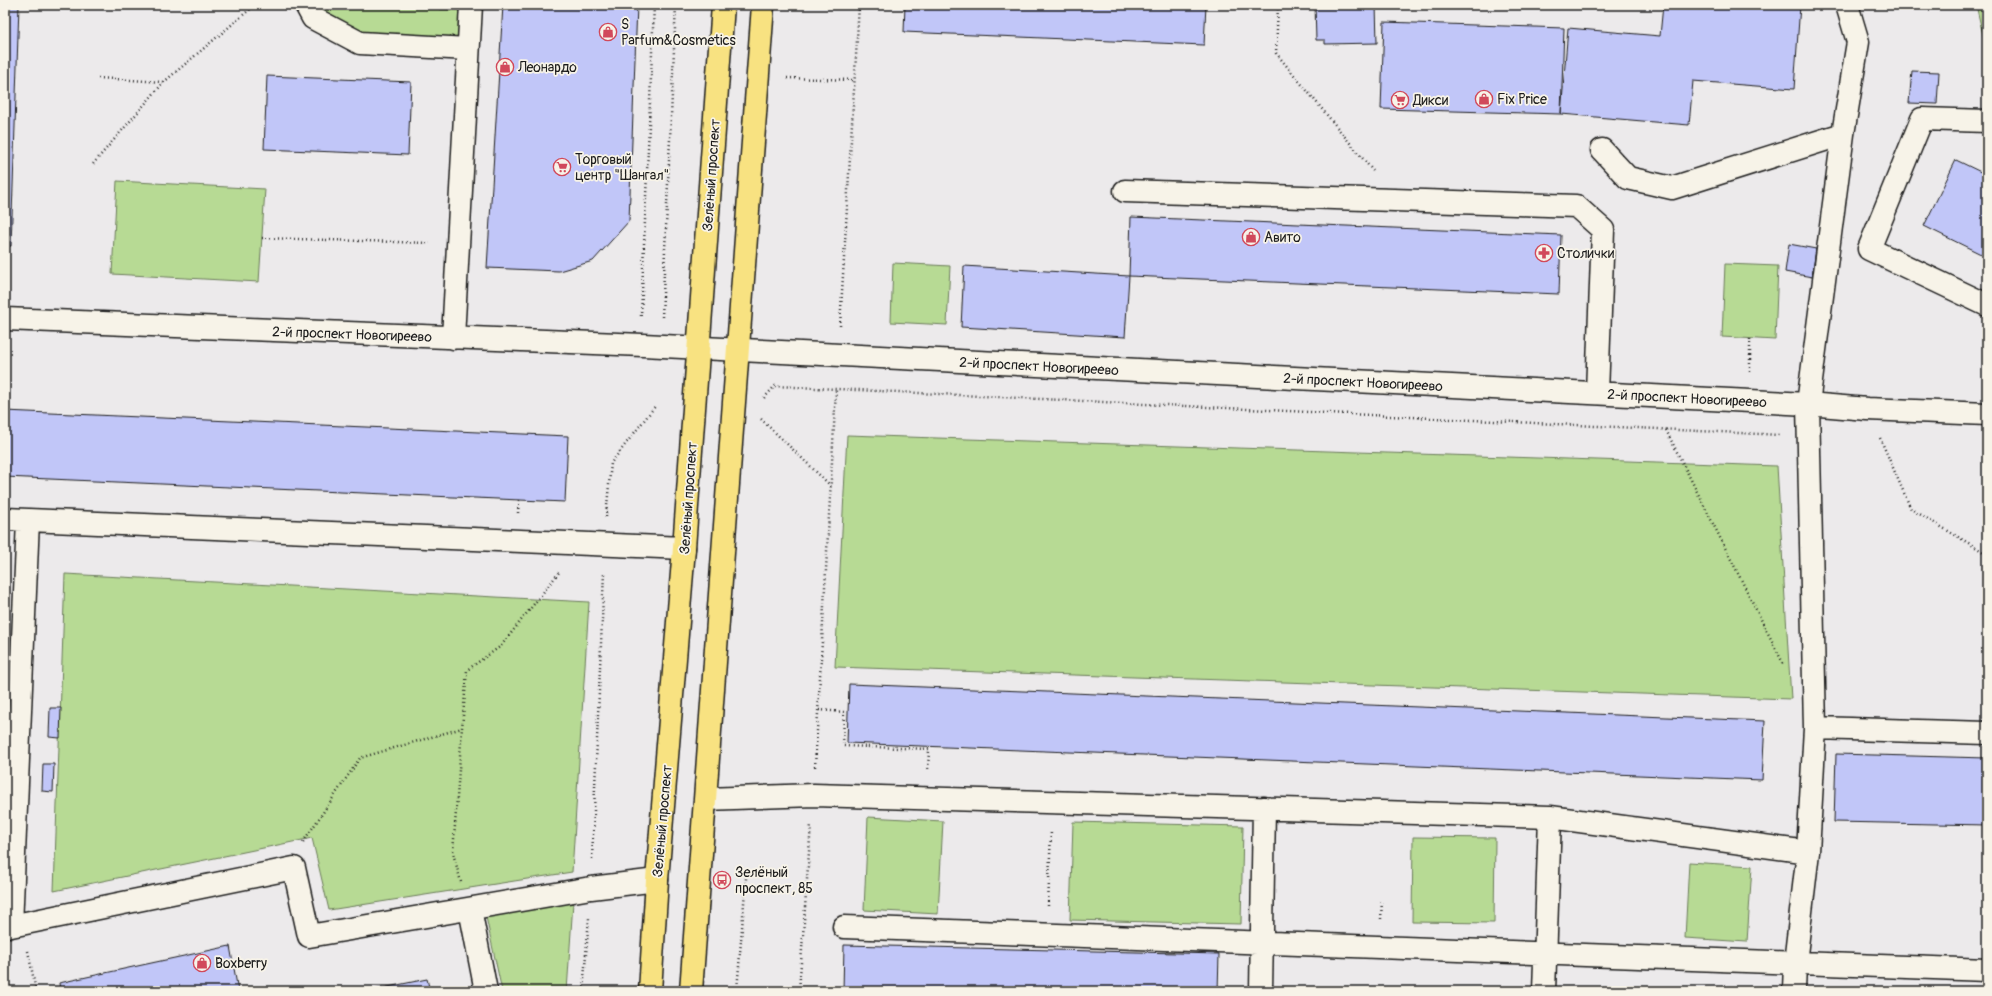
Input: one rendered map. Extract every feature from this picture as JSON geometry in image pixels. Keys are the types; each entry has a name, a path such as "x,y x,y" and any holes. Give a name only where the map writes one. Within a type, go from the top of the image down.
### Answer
{"main road":[{"name":"Зелёный проспект","path":"650,991 657,880 699,348 723,5"},
{"path":"691,991 739,351 763,5"}],"street":[{"path":"306,5 313,18 360,43 468,49"},
{"path":"453,338 471,5"},
{"path":"1794,991 1795,963 1808,852 1816,728 1808,404 1843,134 1858,42 1847,5"},
{"path":"1987,121 1922,119 1869,248 1987,305"},
{"path":"1602,150 1628,178 1672,188 1843,134"},
{"path":"1125,191 1576,206 1603,230 1598,393"},
{"name":"2-й проспект Новогиреево","path":"5,319 699,348 1987,414"},
{"path":"5,519 684,548"},
{"path":"28,520 13,925 294,868 309,936 591,888 657,880"},
{"path":"1816,728 1987,734"},
{"path":"706,799 814,796 1550,817 1808,852"},
{"path":"1260,991 1264,808"},
{"path":"1544,991 1550,817"},
{"path":"470,909 486,991"},
{"path":"844,927 1987,970"}],"path":[{"path":"93,164 164,82 255,5"},
{"path":"641,320 654,5"},
{"path":"662,322 676,5"},
{"path":"839,332 859,5"},
{"path":"1278,5 1276,53 1397,200"},
{"path":"98,78 164,82"},
{"path":"758,78 854,80"},
{"path":"262,238 458,244"},
{"path":"1749,401 1750,338"},
{"path":"758,403 775,386 1666,430 1787,672"},
{"path":"799,991 814,796 836,390"},
{"path":"582,991 591,888 611,463 656,404"},
{"path":"1867,409 1911,509 1987,554"},
{"path":"758,416 831,486"},
{"path":"518,519 519,500"},
{"path":"470,909 453,853 467,670 501,646 582,544"},
{"path":"818,710 844,712 843,746 929,749 928,799"},
{"path":"284,870 360,758 462,728"},
{"path":"1048,935 1052,802"},
{"path":"737,991 746,878"},
{"path":"13,925 35,986 35,991"}],"green space":[{"path":"318,5 465,5 463,42 361,33 322,12"},
{"path":"1976,5 1987,5 1987,52"},
{"path":"117,181 265,189 259,282 112,274"},
{"path":"893,263 950,266 947,325 891,322"},
{"path":"1725,264 1778,266 1775,340 1722,337"},
{"path":"847,435 1777,466 1791,699 835,667"},
{"path":"65,574 589,602 572,872 329,910 312,838 54,891"},
{"path":"868,817 943,821 938,914 864,910"},
{"path":"1073,822 1243,826 1241,924 1070,920"},
{"path":"1413,837 1495,838 1494,923 1412,922"},
{"path":"1689,862 1752,866 1747,942 1685,938"},
{"path":"573,902 567,991 502,991 486,917"}],"building":[{"path":"5,5 19,5 11,246 5,246"},
{"path":"439,5 464,5 464,10 439,9"},
{"name":"Торговый центр \"Шангал\"","path":"503,5 637,5 629,221 593,261 559,271 487,268"},
{"path":"905,5 1206,5 1204,45 904,32"},
{"path":"1315,5 1376,5 1377,43 1325,44 1325,40 1316,40"},
{"path":"1663,5 1800,5 1794,89 1693,81 1689,125 1561,114 1568,28 1660,36"},
{"path":"1384,22 1564,28 1561,114 1381,109"},
{"path":"1912,71 1939,72 1937,104 1909,103"},
{"path":"267,76 411,82 408,155 264,149"},
{"path":"1956,160 1987,175 1987,257 1924,226"},
{"path":"1131,217 1561,235 1559,294 1129,276"},
{"path":"1789,244 1816,249 1812,277 1785,272"},
{"path":"964,266 1129,276 1125,337 961,327"},
{"path":"5,411 568,436 565,502 5,477"},
{"path":"5,672 14,672 12,752 5,752"},
{"path":"849,684 1765,721 1762,780 847,743"},
{"path":"50,708 61,708 60,738 49,737"},
{"path":"1836,754 1987,758 1987,825 1834,822"},
{"path":"43,764 54,764 53,792 42,791"},
{"path":"844,945 1219,954 1218,991 843,991"},
{"path":"230,946 238,991 60,991 59,983"},
{"path":"427,979 430,991 368,991"},
{"path":"1329,988 1423,991 1328,991"}],"place":[{"name":"S Parfum&Cosmetics","path":"608,32"},
{"name":"Леонардо","path":"505,67"},
{"name":"Fix Price","path":"1484,99"},
{"name":"Дикси","path":"1400,100"},
{"name":"Торговый центр \"Шангал\"","path":"562,167"},
{"name":"Авито","path":"1251,237"},
{"name":"Столички","path":"1544,253"},
{"name":"Зелёный проспект, 85","path":"722,880"},
{"name":"Boxberry","path":"202,963"}]}
